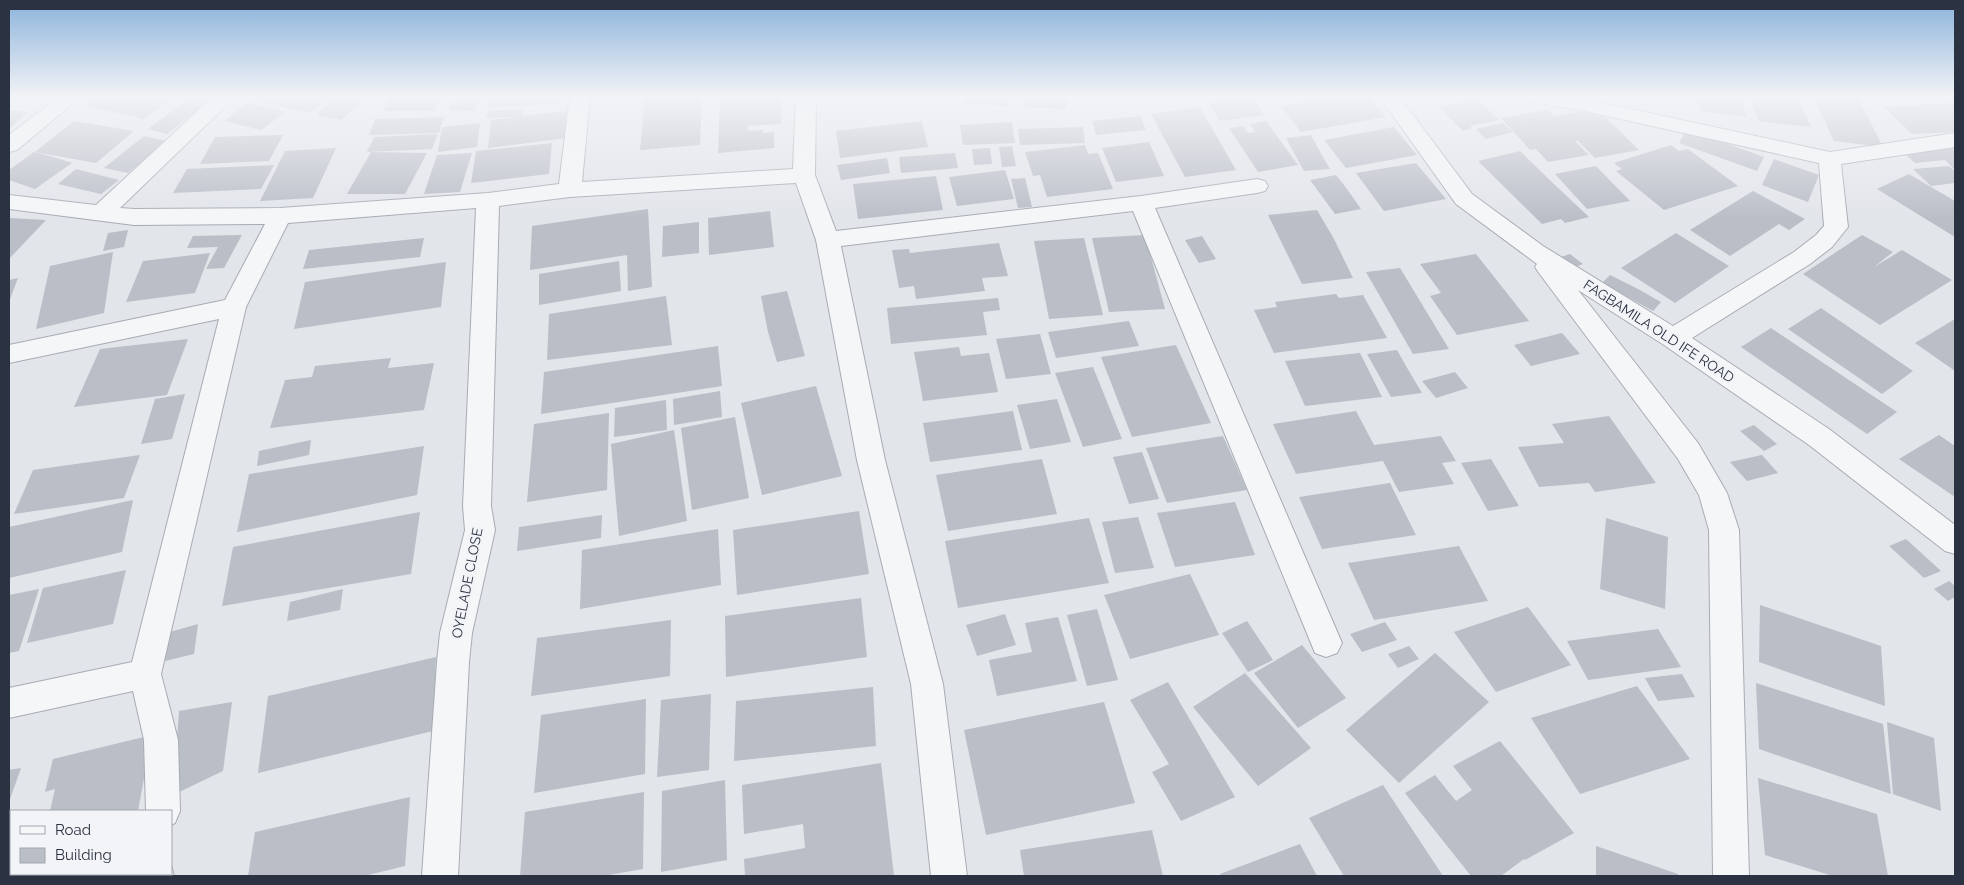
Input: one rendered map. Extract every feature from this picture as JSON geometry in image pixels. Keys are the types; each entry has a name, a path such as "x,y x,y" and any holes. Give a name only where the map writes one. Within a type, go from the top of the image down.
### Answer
{"street":[{"path":"9,145 19,137"},
{"path":"100,214 182,137"},
{"path":"570,190 576,137"},
{"path":"805,137 804,175 828,240 871,460 926,684 949,876"},
{"name":"FAGBAMILA OLD IFE ROAD","path":"1419,137 1464,199 1536,252 1673,338 1819,438 1891,491 1955,542"},
{"path":"1731,137 1830,159 1955,140"},
{"path":"1673,338 1802,258 1824,241 1836,227 1830,159"},
{"path":"9,202 134,217 280,216 488,200 570,190 804,175"},
{"path":"828,240 1141,203 1257,186"},
{"name":"OYELADE CLOSE","path":"440,876 456,633 480,530 477,506 488,200"},
{"path":"1141,203 1326,643"},
{"path":"163,810 161,740 144,674 234,307 280,216"},
{"path":"1536,252 1688,451 1713,492 1724,530 1731,876"},
{"path":"9,354 234,307"},
{"path":"9,703 144,674"}],"building":[{"path":"53,137 127,137 96,163 35,152"},
{"path":"142,137 167,141 128,173 104,168"},
{"path":"215,137 282,137 269,161 200,164"},
{"path":"374,137 437,137 432,149 367,152"},
{"path":"440,137 478,137 477,147 438,152"},
{"path":"489,137 566,137 566,138 488,148"},
{"path":"641,137 700,137 700,145 640,150"},
{"path":"719,137 774,137 774,148 718,153"},
{"path":"837,137 926,137 928,147 840,158"},
{"path":"962,137 1014,137 1015,143 963,145"},
{"path":"1019,137 1084,137 1085,143 1020,145"},
{"path":"1164,137 1217,137 1236,170 1185,177"},
{"path":"1235,137 1278,137 1298,165 1258,172"},
{"path":"1312,137 1330,169 1304,171 1286,138"},
{"path":"1339,137 1402,137 1417,155 1346,168 1324,140"},
{"path":"1518,137 1626,137 1639,150 1595,158 1578,141 1575,141 1589,155 1548,162 1536,149 1530,150"},
{"path":"1682,137 1710,137 1764,157 1757,171 1679,143"},
{"path":"1832,137 1878,137 1883,147 1834,141"},
{"path":"1149,142 1164,176 1116,182 1102,148"},
{"path":"552,143 549,174 471,183 476,151"},
{"path":"1085,145 1088,154 1098,153 1113,189 1047,197 1040,175 1033,176 1025,152"},
{"path":"1671,145 1679,151 1688,149 1738,186 1664,210 1616,171 1622,169 1614,163"},
{"path":"1012,146 1016,166 1002,167 999,147"},
{"path":"336,148 313,198 260,201 285,151"},
{"path":"990,148 992,164 974,165 972,149"},
{"path":"1955,148 1955,170 1945,160 1915,163 1904,153"},
{"path":"1520,151 1589,217 1565,223 1561,219 1542,224 1478,161"},
{"path":"34,152 72,163 35,189 9,180 9,170"},
{"path":"371,152 427,153 405,194 347,194"},
{"path":"472,153 460,192 424,194 437,155"},
{"path":"955,153 958,168 901,173 899,157"},
{"path":"887,158 890,173 841,180 837,165"},
{"path":"1774,159 1819,175 1808,202 1762,185"},
{"path":"1416,163 1446,199 1384,211 1356,173"},
{"path":"274,165 261,189 173,193 187,169"},
{"path":"1596,166 1630,201 1587,209 1555,174"},
{"path":"1949,166 1955,171 1955,183 1931,186 1913,169"},
{"path":"76,169 119,180 101,194 58,184"},
{"path":"1005,170 1014,199 957,206 949,177"},
{"path":"1909,174 1955,201 1955,237 1877,189"},
{"path":"1336,175 1361,209 1335,214 1310,180"},
{"path":"936,176 943,210 858,219 853,184"},
{"path":"1025,178 1032,207 1018,208 1011,179"},
{"path":"1753,191 1805,219 1789,230 1779,224 1730,256 1690,230"},
{"path":"648,209 652,287 628,291 627,255 530,270 532,226"},
{"path":"1317,210 1353,278 1302,284 1268,215"},
{"path":"770,211 774,247 709,255 708,218"},
{"path":"9,218 46,220 9,259"},
{"path":"699,222 699,253 662,257 663,226"},
{"path":"128,230 124,247 103,251 108,233"},
{"path":"1676,233 1729,266 1675,303 1621,268"},
{"path":"242,235 224,268 206,269 218,247 187,248 193,236"},
{"path":"1145,235 1165,309 1109,312 1092,238"},
{"path":"1862,235 1893,252 1874,267 1902,250 1952,280 1880,325 1803,274"},
{"path":"1202,236 1216,259 1199,263 1185,240"},
{"path":"424,238 420,257 303,269 309,250"},
{"path":"1084,238 1103,315 1049,319 1034,241"},
{"path":"999,243 1008,276 982,278 985,291 916,299 914,286 899,288 892,250 909,249 910,253"},
{"path":"113,252 104,313 36,329 50,266"},
{"path":"210,253 195,293 126,302 143,261"},
{"path":"1476,254 1529,321 1457,335 1430,296 1441,293 1420,264"},
{"path":"1570,254 1583,264 1568,270 1555,259"},
{"path":"619,261 621,291 539,305 539,274"},
{"path":"446,262 441,307 294,329 305,282"},
{"path":"1400,268 1449,349 1413,354 1366,272"},
{"path":"1610,275 1661,302 1653,311 1624,295 1621,299 1598,287"},
{"path":"18,278 9,302 9,280"},
{"path":"787,291 805,356 777,362 768,332 761,296"},
{"path":"1336,294 1339,298 1363,295 1387,338 1274,353 1254,310 1277,307 1275,302"},
{"path":"666,296 672,345 547,360 549,314"},
{"path":"998,298 1000,310 983,312 987,335 891,344 887,308"},
{"path":"1821,308 1913,371 1882,394 1788,329"},
{"path":"1955,319 1955,371 1915,343"},
{"path":"1129,321 1139,346 1056,358 1048,332"},
{"path":"1771,328 1897,412 1867,434 1741,347"},
{"path":"1562,333 1580,354 1531,366 1514,345"},
{"path":"1040,334 1051,374 1006,379 996,339"},
{"path":"188,339 167,395 74,407 100,349"},
{"path":"1176,345 1211,423 1132,437 1101,357"},
{"path":"718,346 722,386 541,414 544,372"},
{"path":"959,347 961,356 989,353 998,392 923,401 914,352"},
{"path":"1397,350 1422,393 1391,397 1367,354"},
{"path":"1360,353 1382,397 1305,406 1285,361"},
{"path":"391,358 388,368 434,363 424,410 270,428 285,380 312,377 315,366"},
{"path":"1093,367 1122,439 1083,447 1055,373"},
{"path":"1455,372 1468,388 1436,398 1422,381"},
{"path":"816,386 842,476 762,495 741,403"},
{"path":"720,391 722,417 674,425 673,399"},
{"path":"185,394 172,439 141,444 155,399"},
{"path":"1057,399 1071,442 1030,449 1017,405"},
{"path":"666,400 667,430 614,437 615,408"},
{"path":"1013,411 1022,450 930,462 923,423"},
{"path":"1356,411 1374,445 1441,436 1456,461 1442,463 1454,484 1399,492 1383,461 1296,474 1273,424"},
{"path":"609,413 607,490 527,502 534,424"},
{"path":"1609,416 1656,483 1595,492 1589,483 1539,487 1518,447 1564,443 1552,424"},
{"path":"735,417 749,498 692,510 681,428"},
{"path":"1754,425 1777,444 1764,451 1740,431"},
{"path":"674,430 687,521 619,536 611,444"},
{"path":"1939,435 1955,446 1955,497 1899,459"},
{"path":"1223,436 1247,490 1167,503 1146,448"},
{"path":"311,440 309,455 257,466 259,451"},
{"path":"424,446 417,495 237,532 249,474"},
{"path":"1142,452 1159,499 1129,504 1113,457"},
{"path":"140,455 124,498 14,514 33,470"},
{"path":"1762,455 1778,473 1747,481 1730,462"},
{"path":"1042,459 1057,514 948,531 936,475"},
{"path":"1491,459 1519,506 1488,511 1461,463"},
{"path":"1390,483 1416,535 1322,549 1299,497"},
{"path":"133,500 122,552 9,578 9,527"},
{"path":"1235,502 1255,555 1175,567 1157,513"},
{"path":"859,511 869,574 737,595 733,530"},
{"path":"420,512 411,574 222,606 233,547"},
{"path":"602,515 601,538 517,551 519,527"},
{"path":"1138,517 1154,568 1115,573 1102,522"},
{"path":"1089,518 1109,583 958,608 945,541"},
{"path":"1606,518 1668,537 1665,609 1600,589"},
{"path":"718,529 721,585 580,609 582,550"},
{"path":"1906,539 1941,571 1924,578 1889,546"},
{"path":"1459,546 1488,601 1374,620 1348,563"},
{"path":"126,570 113,624 27,643 43,588"},
{"path":"1190,574 1219,635 1130,659 1104,595"},
{"path":"1949,581 1955,586 1955,597 1948,601 1934,589"},
{"path":"39,589 19,651 9,653 9,595"},
{"path":"343,589 340,610 287,621 290,602"},
{"path":"861,598 867,657 726,677 725,616"},
{"path":"1760,605 1881,646 1885,706 1759,662"},
{"path":"1528,607 1571,665 1496,692 1454,632"},
{"path":"1097,609 1118,680 1087,686 1067,615"},
{"path":"1005,614 1016,645 977,656 966,625"},
{"path":"1058,617 1077,681 997,696 989,660 1032,652 1025,623"},
{"path":"671,620 670,676 531,696 537,638"},
{"path":"1247,621 1273,660 1248,672 1222,633"},
{"path":"1385,622 1397,640 1362,652 1350,634"},
{"path":"198,624 194,654 165,661 170,632"},
{"path":"1658,629 1681,667 1588,680 1567,641"},
{"path":"1302,645 1346,698 1298,728 1254,673"},
{"path":"1409,646 1419,659 1398,668 1388,654"},
{"path":"1435,653 1489,702 1399,783 1346,730"},
{"path":"436,657 433,731 258,773 268,696"},
{"path":"1245,673 1311,748 1258,786 1193,707"},
{"path":"1682,674 1695,697 1658,701 1645,678"},
{"path":"1168,682 1235,797 1181,821 1152,772 1169,764 1130,700"},
{"path":"1756,683 1883,724 1891,794 1759,749"},
{"path":"1637,686 1690,759 1580,794 1531,718"},
{"path":"873,687 876,746 734,761 736,701"},
{"path":"711,694 709,770 657,777 661,700"},
{"path":"646,699 645,774 534,793 541,715"},
{"path":"232,702 223,771 173,795 179,711"},
{"path":"1104,702 1135,803 986,835 964,730"},
{"path":"1887,722 1934,738 1941,811 1893,794"},
{"path":"152,735 138,810 50,810 55,789 45,792 53,759"},
{"path":"1500,741 1574,833 1524,859 1501,876 1471,876 1405,793 1435,775 1456,801 1472,790 1453,766"},
{"path":"881,763 894,876 745,876 744,859 805,848 803,824 744,834 742,785"},
{"path":"21,768 9,802 9,770"},
{"path":"1758,778 1877,814 1888,876 1833,876 1765,855"},
{"path":"725,780 727,860 661,872 662,791"},
{"path":"1383,785 1443,876 1344,876 1309,818"},
{"path":"644,792 643,869 603,876 520,876 525,812"},
{"path":"410,797 405,866 364,876 248,876 255,832"},
{"path":"1152,830 1163,876 1024,876 1020,850"},
{"path":"1300,844 1317,876 1221,876 1220,874"},
{"path":"1596,846 1678,874 1678,876 1596,876"},
{"path":"35,875 126,875 125,876"}]}
